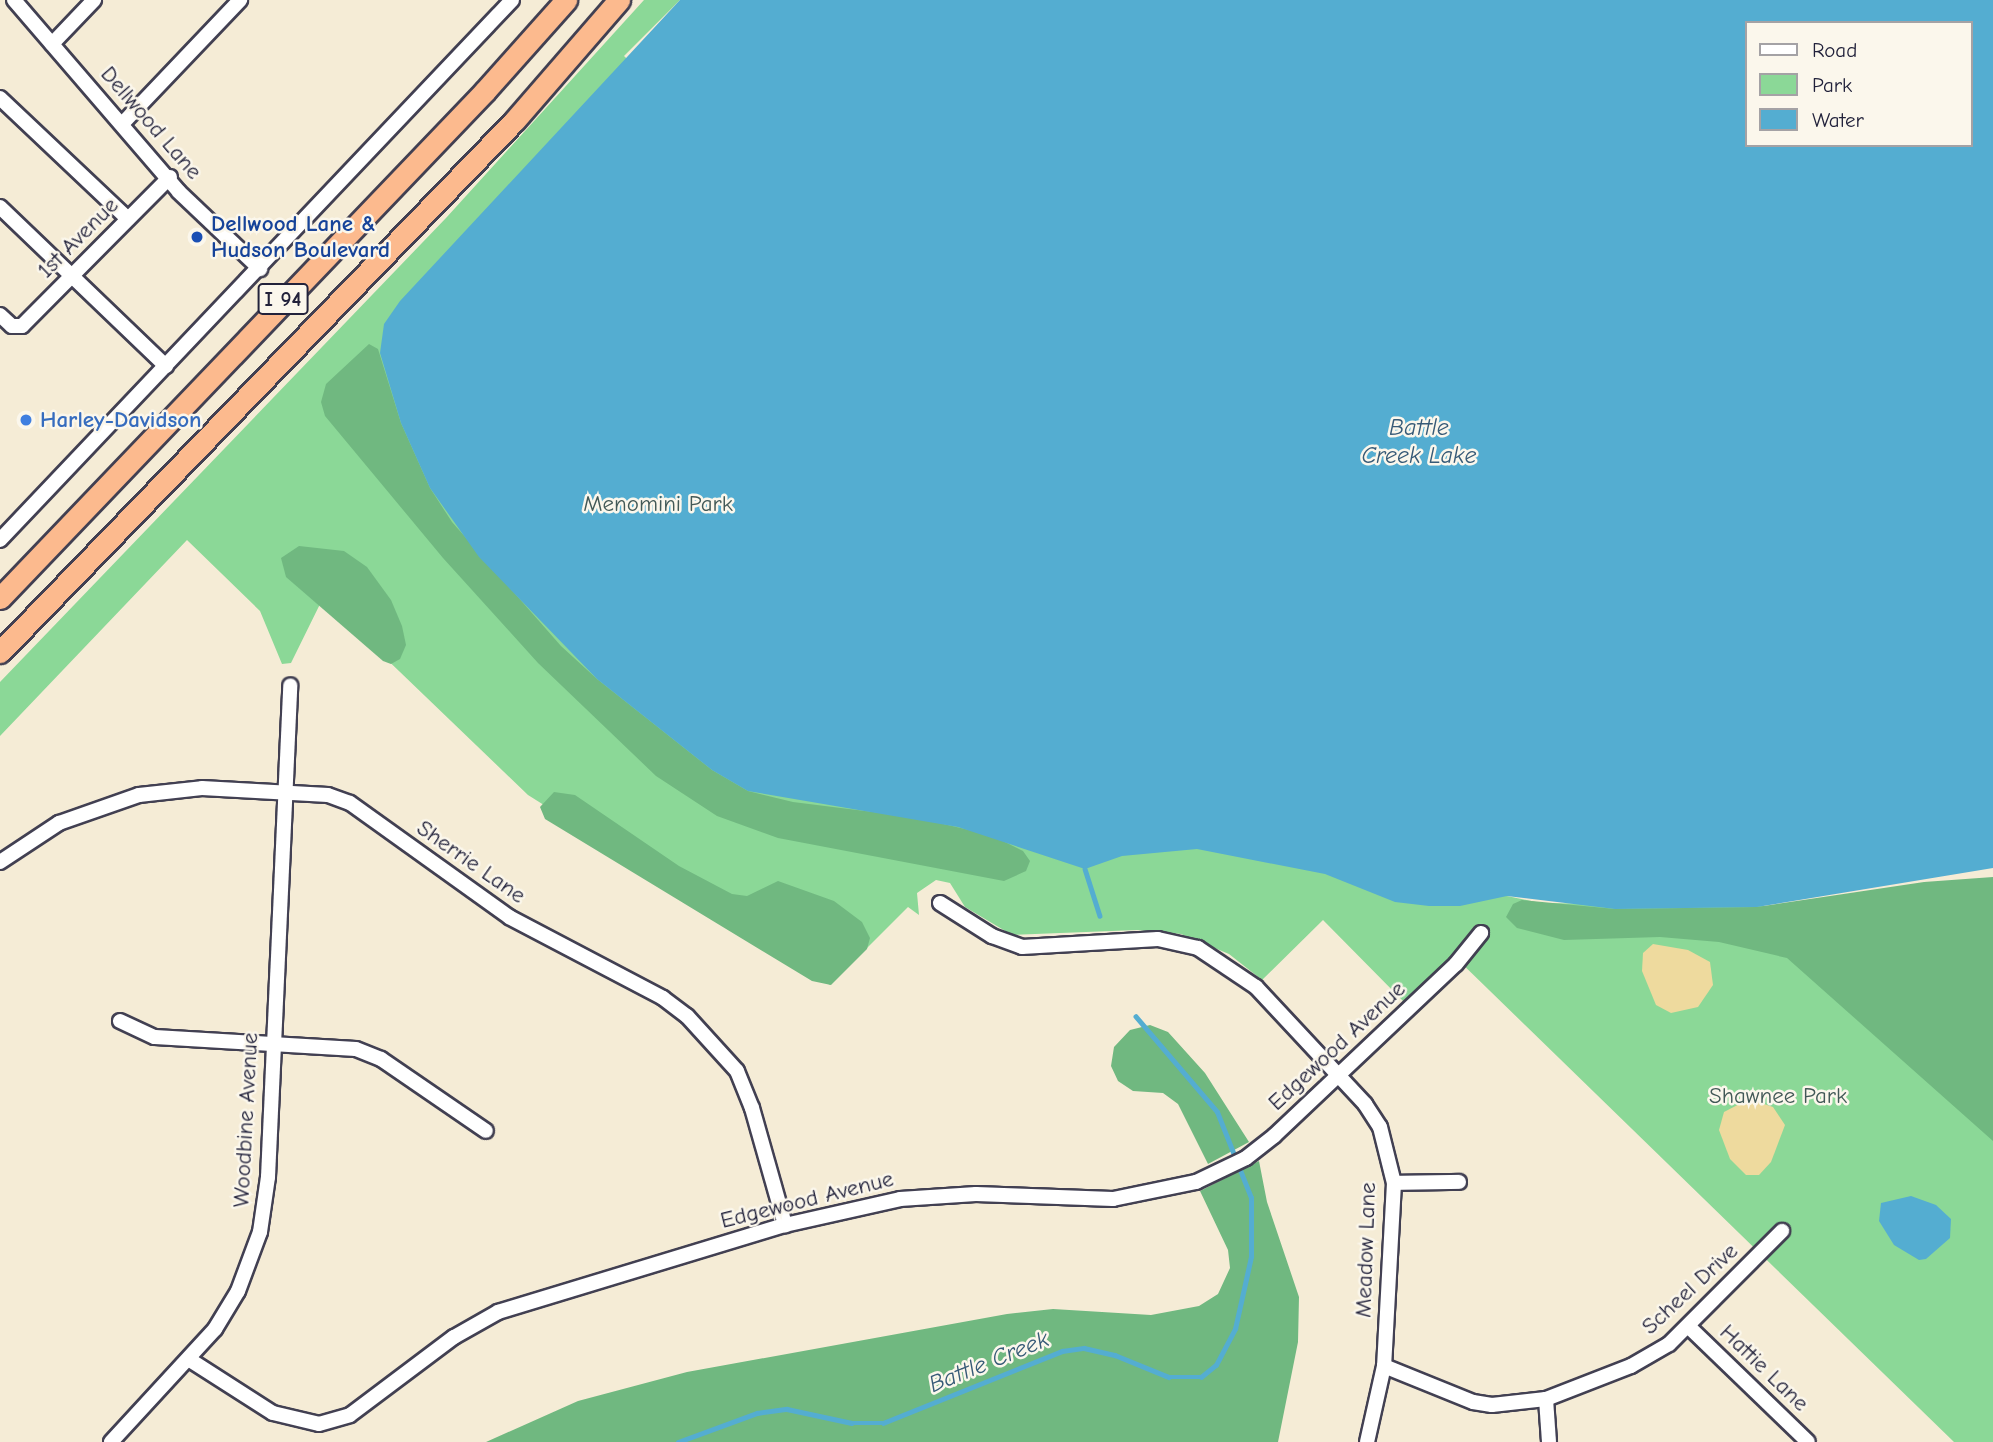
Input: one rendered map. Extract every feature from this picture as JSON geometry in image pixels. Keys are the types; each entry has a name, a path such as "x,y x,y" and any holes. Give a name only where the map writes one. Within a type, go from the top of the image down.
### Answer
{"highway":[{"name":"I 94","path":"0,598 485,91 566,0"},
{"name":"I 94","path":"0,652 515,120 619,0"}],"street":[{"name":"Dellwood Lane","path":"14,0 170,177 179,192 260,269"},
{"path":"52,44 94,0"},
{"path":"123,123 240,0"},
{"path":"0,540 260,269 512,0"},
{"path":"0,98 128,219"},
{"name":"1st Avenue","path":"0,315 17,328 170,177"},
{"path":"0,207 166,366"},
{"name":"Woodbine Avenue","path":"111,1442 190,1360 232,1301 260,1232 268,1177 289,685"},
{"name":"Sherrie Lane","path":"0,862 59,823 139,795 202,788 328,795 350,803 509,917 663,998 687,1016 737,1072 752,1108 785,1225"},
{"name":"Meadow Lane","path":"940,903 992,936 1022,947 1158,939 1198,948 1255,987 1340,1075 1380,1127 1394,1184 1384,1366 1367,1442"},
{"name":"Edgewood Avenue","path":"190,1360 273,1413 305,1424 334,1421 350,1415 474,1323 498,1312 785,1225 866,1205 950,1194 1140,1196 1220,1172 1246,1158 1340,1075 1463,958 1481,933"},
{"path":"120,1021 150,1036 337,1045 381,1059 486,1131"},
{"path":"1394,1184 1459,1182"},
{"name":"Scheel Drive","path":"1384,1366 1473,1402 1492,1405 1546,1399 1651,1356 1689,1327 1782,1231"},
{"name":"Hattie Lane","path":"1689,1327 1808,1442"},
{"path":"1546,1399 1549,1442"}],"green space":[{"name":"Menomini Park","path":"644,0 680,0 624,56 1507,896 1541,903 1763,906 1993,1129 1993,1442 1954,1442 1453,955 1404,1002 1323,920 1262,980 1229,954 1181,934 1137,930 1012,935 965,907 950,883 936,880 917,893 919,915 908,907 830,985 528,795 323,598 291,663 282,664 260,611 187,540 0,736 0,682 446,218"},
{"path":"369,344 378,349 401,423 430,488 452,522 561,646 597,679 712,770 748,791 793,802 913,817 991,835 1023,851 1030,861 1026,871 1004,881 778,838 717,816 656,776 538,663 443,558 325,416 321,402 326,384"},
{"path":"299,546 344,551 367,567 391,600 402,626 406,645 400,659 391,664 383,661 286,577 281,558"},
{"path":"554,792 575,795 679,866 732,894 747,896 778,881 834,901 862,922 870,938 867,949 831,985 812,981 545,819 540,807"},
{"path":"1993,877 1993,1141 1787,958 1719,942 1660,937 1564,940 1517,928 1506,917 1513,904 1522,900 1615,909 1757,907 1924,882"},
{"path":"1150,1025 1168,1032 1205,1073 1249,1142 1208,1164 1178,1104 1163,1093 1133,1091 1118,1081 1111,1066 1114,1047 1130,1030"},
{"path":"1259,1161 1267,1202 1299,1297 1298,1342 1278,1442 486,1442 578,1401 687,1372 1007,1314 1053,1309 1151,1315 1199,1306 1218,1294 1230,1268 1228,1250 1200,1191"}],"sand":[{"path":"1653,944 1688,950 1710,962 1713,985 1698,1007 1671,1013 1656,1005 1642,971 1643,953"},
{"path":"1749,1099 1773,1107 1785,1125 1771,1162 1759,1175 1746,1175 1730,1159 1719,1130 1724,1112"}],"water":[{"name":"Battle Creek Lake","path":"680,0 1993,0 1993,868 1757,907 1615,909 1507,896 1460,906 1429,906 1395,902 1325,874 1197,849 1122,856 1085,869 958,827 748,791 712,770 597,679 479,557 430,488 401,423 380,353 384,324 400,301"},
{"path":"1911,1196 1936,1205 1951,1219 1950,1238 1926,1259 1919,1260 1894,1245 1879,1221 1881,1203"}],"waterway":[{"name":"Battle Creek","path":"1085,869 1100,916"},
{"name":"Battle Creek","path":"678,1442 757,1413 787,1409 852,1423 883,1423 1062,1351 1084,1348 1115,1355 1169,1377 1201,1377 1216,1365 1235,1329 1251,1257 1251,1198 1217,1112 1136,1017"}],"place":[{"name":"Dellwood Lane & Hudson Boulevard","path":"197,237"},
{"name":"Harley-Davidson","path":"26,420"}],"park label":[{"name":"Shawnee Park","path":"1778,1096"}]}
